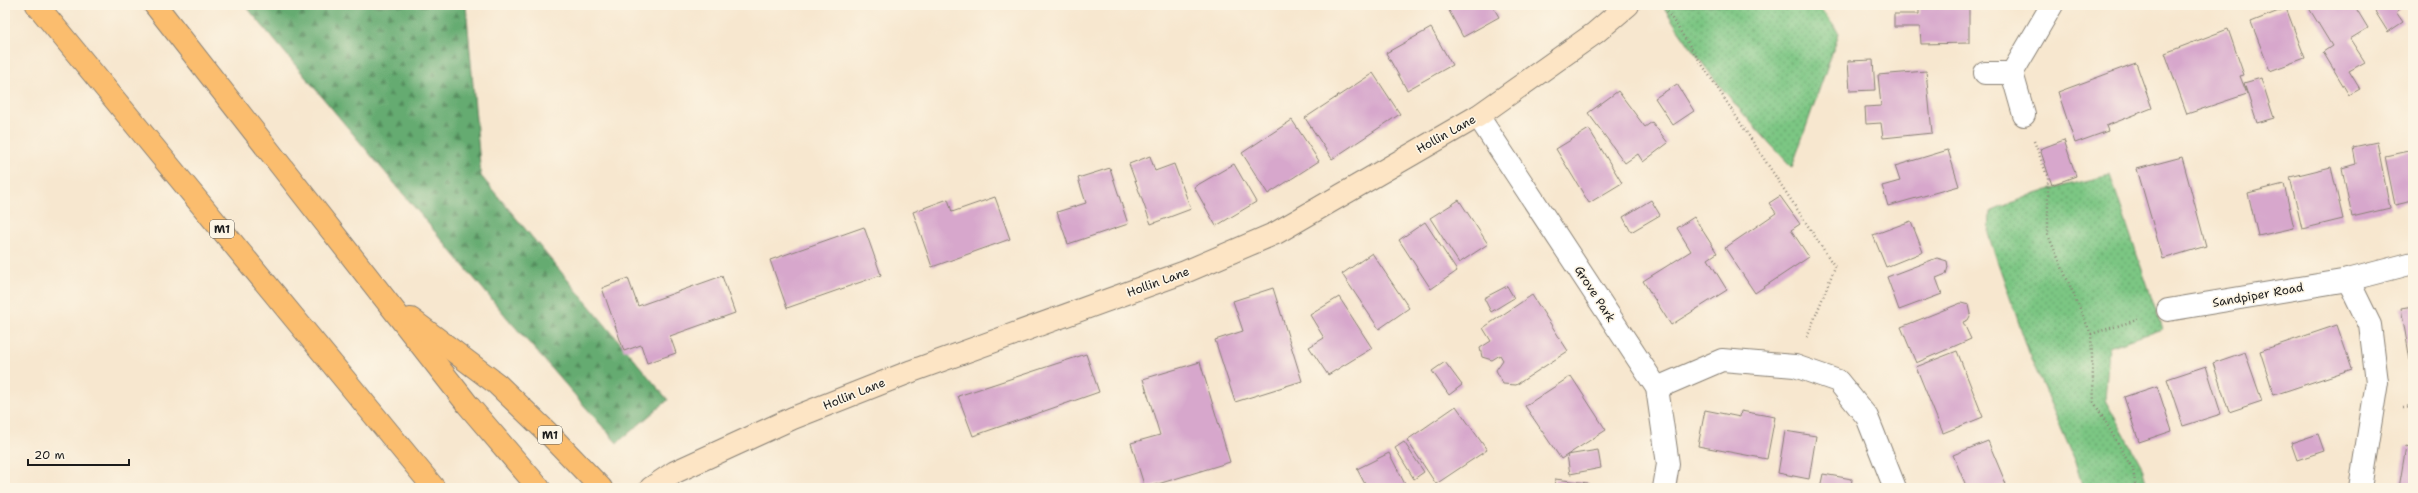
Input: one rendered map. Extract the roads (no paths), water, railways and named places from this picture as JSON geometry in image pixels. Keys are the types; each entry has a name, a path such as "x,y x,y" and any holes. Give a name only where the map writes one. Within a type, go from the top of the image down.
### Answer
{"highway":[{"name":"M1","path":"37,5 434,488"},
{"name":"M1","path":"155,5 468,405 539,488"},
{"name":"M1","path":"387,301 497,384 551,436 601,488"}],"street":[{"name":"Hollin Lane","path":"651,488 676,472 793,418 912,371 1185,272 1276,233 1478,116 1595,33 1628,5"},
{"path":"2024,115 2012,73 2052,5"},
{"path":"1985,73 2012,73"},
{"name":"Grove Park","path":"1478,116 1657,388 1668,464 1664,488"},
{"name":"Sandpiper Road","path":"2168,310 2348,280 2413,263"},
{"path":"2348,280 2370,325 2377,382 2360,488"},
{"path":"1657,388 1722,360 1795,366 1838,381 1867,417 1895,488"}]}
